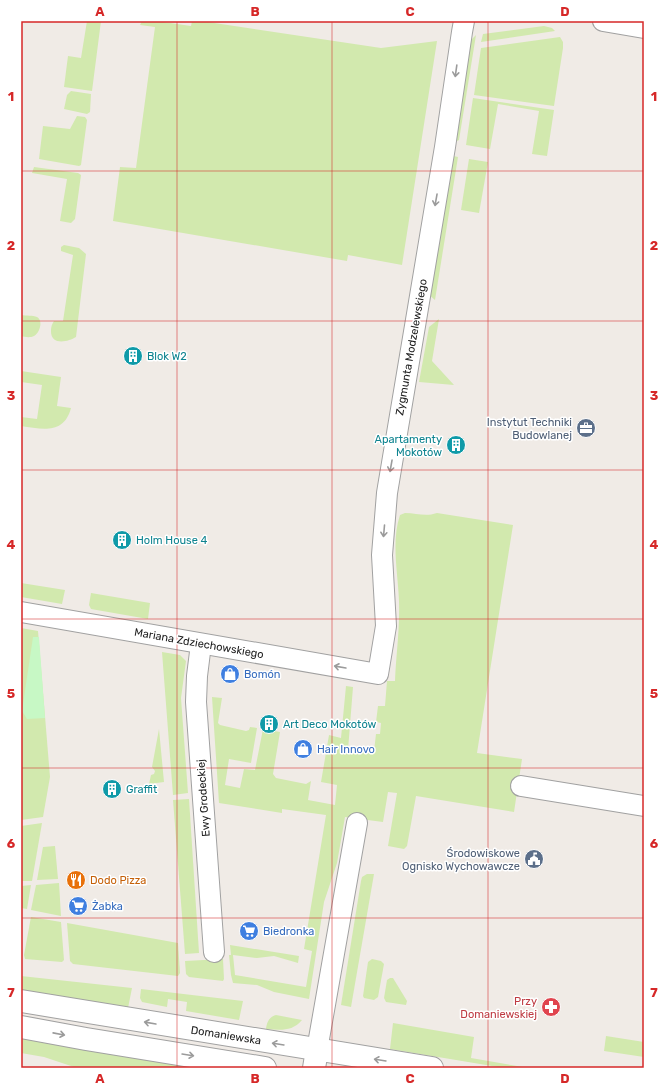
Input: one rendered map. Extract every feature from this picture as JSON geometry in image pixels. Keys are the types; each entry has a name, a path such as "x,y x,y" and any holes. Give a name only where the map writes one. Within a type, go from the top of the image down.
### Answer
{"street":[{"path":"603,21 644,28"},
{"name":"Zygmunta Modzelewskiego","path":"378,674 386,626 382,555 387,492 445,148 463,27"},
{"name":"Mariana Zdziechowskiego","path":"21,612 378,674"},
{"name":"Ewy Grodeckiej","path":"201,644 197,676 196,702 214,952"},
{"path":"521,786 644,806"},
{"path":"315,1059 357,823"},
{"name":"Domaniewska","path":"21,1001 315,1059 432,1068"},
{"path":"21,1027 265,1068"}],"green space":[{"path":"87,21 101,21 92,91 64,87 68,56 81,58"},
{"path":"142,21 156,21 191,26 192,21 201,21 381,48 437,41 402,265 348,255 347,261 113,221 120,167 136,168 155,27 140,25"},
{"path":"544,26 552,28 555,31 481,42 483,34"},
{"path":"476,35 459,140 457,141 454,139 467,44"},
{"path":"560,37 563,42 563,48 554,106 474,95 481,48"},
{"path":"71,91 91,94 90,112 87,114 64,109 67,95"},
{"path":"473,98 554,110 547,156 532,154 539,111 498,104 490,149 466,145"},
{"path":"77,116 85,117 87,120 81,165 79,166 39,159 43,126 70,129"},
{"path":"449,155 458,157 435,300 428,294"},
{"path":"469,159 488,162 479,213 461,210"},
{"path":"34,167 78,173 81,175 75,219 71,223 60,221 67,179 32,173"},
{"path":"64,245 79,248 86,254 76,337 64,341 56,341 51,335 51,330 54,321 63,321 73,255 61,251 61,247"},
{"path":"21,315 35,316 39,319 40,327 36,335 32,337 21,336"},
{"path":"439,319 432,361 454,385 419,382 429,327"},
{"path":"21,371 61,377 57,406 71,408 68,417 63,423 58,426 44,429 21,426 21,417 37,419 42,385 21,382"},
{"path":"405,513 425,515 437,513 513,525 477,753 522,759 514,812 416,796 407,846 404,849 388,846 397,793 388,792 383,822 345,817 337,863 324,902 309,999 274,992 257,985 233,983 229,955 231,955 230,945 299,956 298,963 274,956 257,958 233,955 235,975 306,987 312,951 304,949 326,815 282,809 282,813 219,803 212,697 222,698 218,723 220,725 246,731 249,730 250,727 257,728 251,763 229,759 225,785 240,788 244,769 255,770 263,729 280,732 273,774 276,778 306,784 311,781 308,800 335,805 337,785 321,782 329,735 341,738 346,686 353,687 348,750 374,751 376,734 380,734 381,723 376,722 378,706 385,706 387,681 395,681 399,611 395,547 397,525 400,515"},
{"path":"21,583 65,590 62,604 21,597"},
{"path":"91,593 150,603 148,619 91,609 89,605"},
{"path":"21,628 38,631 50,777 43,817 21,820"},
{"path":"33,637 39,637 45,718 27,719 22,711"},
{"path":"162,652 180,655 186,661 181,698 188,793 173,795"},
{"path":"159,729 164,782 149,784 151,775 154,774 155,771 152,767"},
{"path":"189,799 199,953 185,954 173,800"},
{"path":"42,823 32,881 21,881 21,826"},
{"path":"55,846 58,879 37,880 43,847"},
{"path":"367,874 374,874 351,1007 341,1005 361,881 362,877"},
{"path":"59,883 61,916 31,910 36,885"},
{"path":"31,885 27,909 21,908 21,886"},
{"path":"31,917 61,922 64,960 62,962 25,959 24,955"},
{"path":"67,923 178,943 180,973 178,976 73,964 70,961"},
{"path":"223,959 223,981 189,977 186,974 185,961"},
{"path":"372,959 381,961 384,964 378,997 374,1000 364,998 363,996 368,962"},
{"path":"21,976 132,988 128,1008 21,991"},
{"path":"393,978 407,1001 406,1005 386,1002 384,998 387,980"},
{"path":"141,989 243,1001 239,1020 186,1011 187,1002 168,999 167,1007 142,1002 140,998"},
{"path":"276,1015 302,1020 294,1027 286,1029 266,1029 269,1020"},
{"path":"393,1023 474,1037 471,1058 529,1068 504,1068 390,1049"},
{"path":"21,1036 70,1047 195,1068 77,1068 44,1057 21,1053"},
{"path":"606,1036 644,1042 644,1057 604,1051"}],"place":[{"name":"Blok W2","path":"133,356"},
{"name":"Instytut Techniki Budowlanej","path":"586,428"},
{"name":"Apartamenty Mokotów","path":"456,445"},
{"name":"Holm House 4","path":"122,540"},
{"name":"Bomón","path":"230,674"},
{"name":"Art Deco Mokotów","path":"269,724"},
{"name":"Hair Innovo","path":"303,749"},
{"name":"Graffit","path":"112,789"},
{"name":"Środowiskowe Ognisko Wychowawcze","path":"534,859"},
{"name":"Dodo Pizza","path":"76,880"},
{"name":"Żabka","path":"78,906"},
{"name":"Biedronka","path":"249,931"},
{"name":"Przy Domaniewskiej","path":"551,1007"}]}
